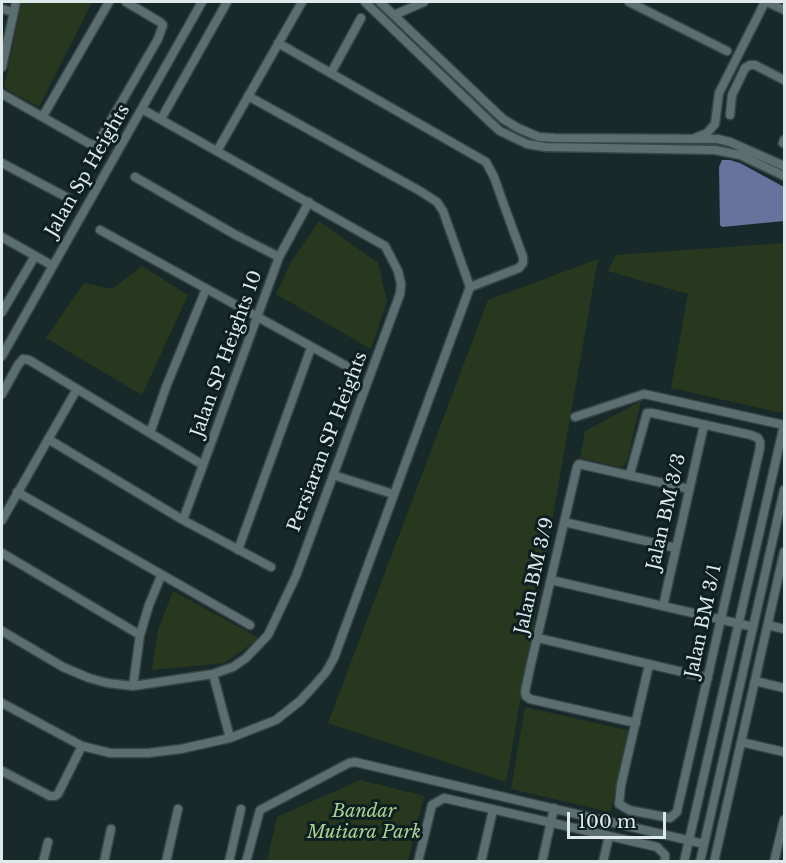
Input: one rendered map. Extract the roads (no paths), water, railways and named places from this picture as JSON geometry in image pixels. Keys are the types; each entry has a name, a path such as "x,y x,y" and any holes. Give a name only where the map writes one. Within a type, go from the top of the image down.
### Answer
{"street":[{"path":"2,67 16,2"},
{"path":"43,117 109,2"},
{"path":"2,94 94,145 99,141 158,39 163,26 156,19 126,2"},
{"name":"Jalan Sp Heights","path":"2,356 202,2"},
{"path":"161,119 227,2"},
{"path":"217,151 302,2"},
{"path":"365,2 500,131 527,144 544,147 715,150 740,155 784,176"},
{"path":"380,2 503,119 539,137 718,139 733,143 784,166"},
{"path":"394,15 410,4 423,2"},
{"path":"629,2 645,5 727,51"},
{"path":"693,139 707,133 715,124 719,93 766,2 784,10"},
{"path":"2,9 13,12"},
{"path":"331,73 361,18"},
{"path":"278,43 486,162 494,177 523,257 523,263 519,268 470,287"},
{"path":"730,115 732,95 747,66 755,65 784,80"},
{"path":"2,703 82,746 110,753 148,753 181,749 230,738 276,720 300,701 326,672 333,658 470,287 443,211 437,202 248,96"},
{"name":"Persiaran SP Heights","path":"2,634 63,667 89,678 133,686 213,674 233,667 246,658 268,635 296,576 400,294 401,284 392,257 385,246 142,109"},
{"path":"715,124 733,143"},
{"path":"2,163 68,198"},
{"path":"135,177 279,257"},
{"name":"Jalan SP Heights 10","path":"183,520 279,257 309,202"},
{"path":"100,230 310,348 352,369"},
{"path":"2,237 53,266"},
{"path":"2,310 35,256"},
{"path":"150,433 206,289"},
{"path":"238,550 310,348"},
{"path":"2,394 23,359 28,360 203,465"},
{"path":"2,520 77,389"},
{"path":"575,417 644,394 784,425 684,861"},
{"path":"689,489 630,474 647,413 704,425"},
{"name":"Jalan BM 3/1","path":"636,723 621,785 619,804 625,809 666,819 674,816 678,807 760,448 758,438 751,435 704,425"},
{"name":"Jalan BM 3/3","path":"663,606 704,425"},
{"path":"48,439 183,520 271,567"},
{"name":"Jalan BM 3/9","path":"630,474 579,464 577,468 525,692 526,696 531,699 636,723"},
{"path":"333,475 393,494"},
{"path":"700,861 784,490"},
{"path":"17,492 250,625"},
{"path":"564,522 676,548"},
{"path":"714,861 783,565 784,552"},
{"path":"2,553 140,634"},
{"path":"133,686 140,634 161,576"},
{"path":"551,580 753,627"},
{"path":"768,625 784,629"},
{"path":"537,638 708,678"},
{"path":"636,723 649,664"},
{"path":"213,674 230,738"},
{"path":"755,681 784,688"},
{"path":"741,742 784,752"},
{"path":"2,771 50,796 55,796 82,746"},
{"path":"246,861 260,810 349,763 356,762 704,844"},
{"path":"418,861 430,812 435,802 444,798 657,847 665,855 665,861"},
{"path":"542,861 554,808"},
{"path":"166,861 178,809"},
{"path":"229,861 241,809"},
{"path":"481,861 493,810"},
{"path":"774,861 784,823"},
{"path":"104,861 111,830"},
{"path":"603,861 609,836"},
{"path":"43,861 48,842"}],"water":[{"path":"722,160 740,163 784,187 784,221 722,227 720,225 719,167"}],"park label":[{"name":"Bandar Mutiara Park","path":"364,822"}]}
